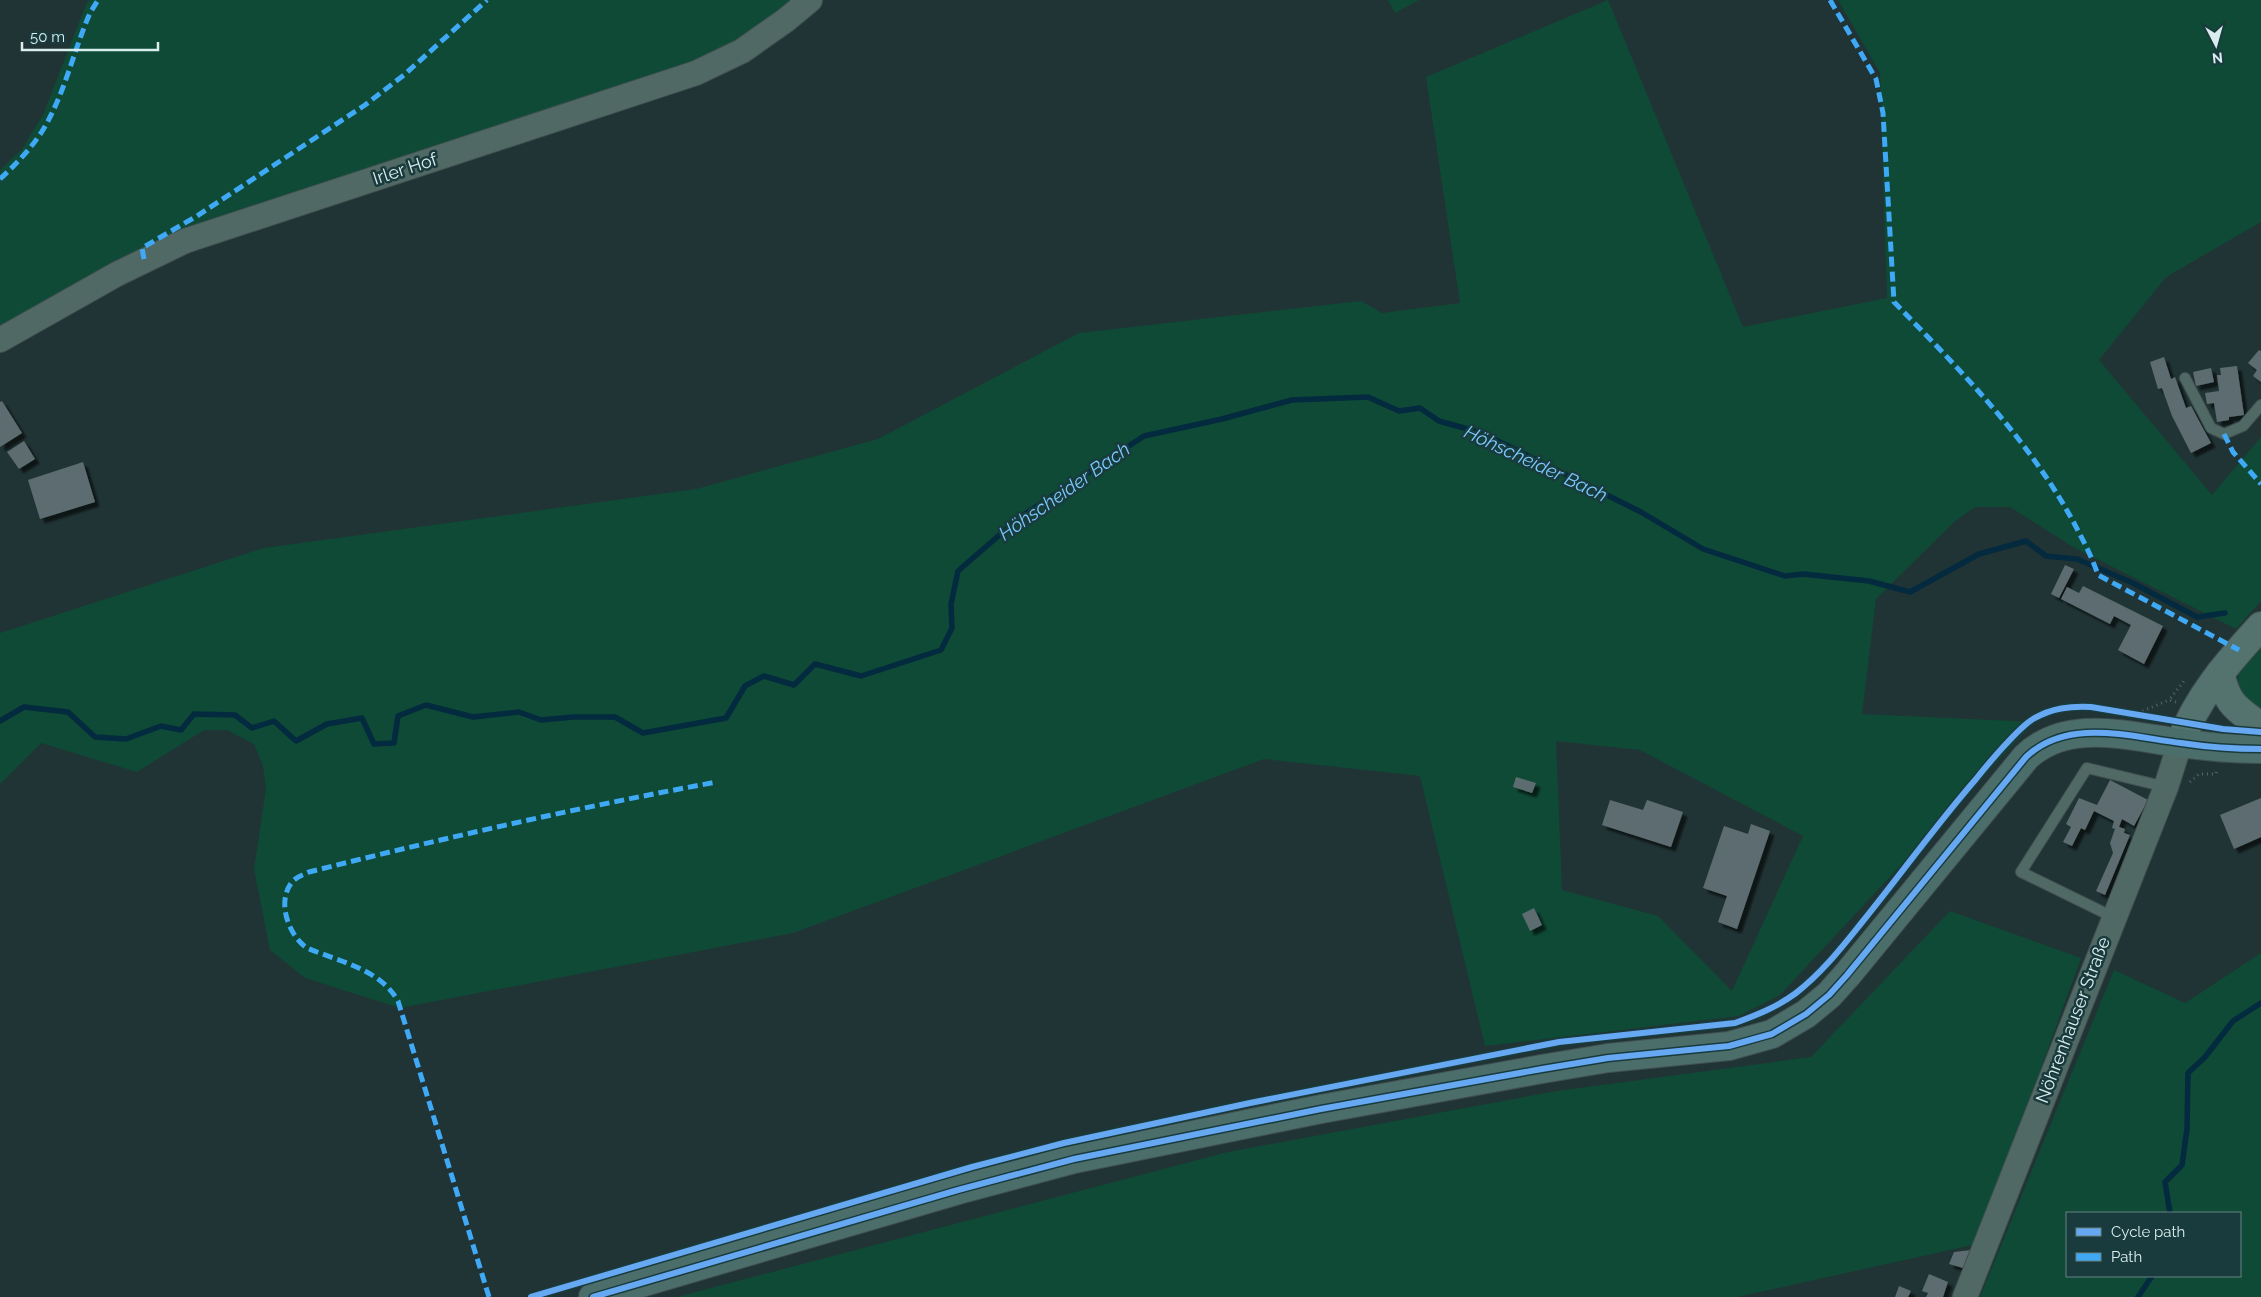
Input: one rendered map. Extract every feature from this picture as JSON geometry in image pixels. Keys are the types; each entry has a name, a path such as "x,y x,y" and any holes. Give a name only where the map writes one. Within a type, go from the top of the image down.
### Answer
{"main road":[{"path":"2180,743 2195,709 2220,673 2261,626"},
{"path":"2220,673 2225,694 2234,707 2261,727"},
{"path":"593,1297 958,1190 1074,1159 1321,1109 1542,1069 1608,1058 1705,1050 1759,1038 1793,1023 1829,995 2026,757 2037,748 2062,736 2097,733 2180,743 2261,749"}],"street":[{"name":"Irler Hof","path":"0,340 124,270 184,242 696,73 742,51 786,20 810,0"},
{"name":"Nöhrenhauser Straße","path":"1965,1297 2166,786 2180,743"}],"lane":[{"path":"2185,378 2211,428 2224,434 2243,426 2261,405"},
{"path":"2113,917 2020,872 2087,768 2166,786"}],"path":[{"path":"2134,714 2169,700"},
{"path":"2134,714 2152,717"}],"green space":[{"path":"90,0 794,0 763,26 709,56 203,224 107,266 0,329 0,170 22,149 43,115 87,2"},
{"path":"1388,0 1419,0 1395,13"},
{"path":"1608,0 1743,327 1887,298 1880,73 1838,0 2261,0 2261,222 2166,277 2099,360 2212,495 2261,437 2261,601 2236,629 2073,547 2010,507 1975,507 1954,522 1876,599 1862,714 2034,722 1780,995 1739,1016 1485,1046 1420,776 1264,759 793,933 400,1008 305,978 270,950 254,869 266,789 263,766 254,744 227,730 204,730 137,772 41,743 0,784 0,633 264,548 696,489 878,439 1079,333 1361,301 1382,313 1460,303 1426,77","holes":["1556,741 1640,750 1803,836 1732,991 1658,916 1562,890"]},
{"path":"2261,648 2261,710 2239,694 2238,675"},
{"path":"1950,911 2081,958 1977,1244 1737,1297 677,1297 1228,1152 1557,1091 1811,1057"},
{"path":"2261,953 2261,1297 1980,1297 2114,970 2185,1003"}],"building":[{"path":"2259,350 2261,351 2261,382 2253,376 2257,370 2248,363"},
{"path":"2164,357 2171,379 2175,377 2186,408 2191,406 2211,443 2191,453 2172,416 2162,388 2158,389 2150,362"},
{"path":"2237,366 2244,415 2229,417 2229,420 2217,422 2214,403 2207,404 2205,393 2219,391 2217,375 2221,375 2220,368"},
{"path":"2211,368 2214,382 2196,386 2193,372"},
{"path":"2,401 22,433 0,447 0,402"},
{"path":"24,441 35,459 19,469 7,452"},
{"path":"83,462 95,502 40,519 28,480"},
{"path":"2065,565 2074,569 2059,598 2051,594"},
{"path":"2083,586 2163,626 2144,664 2118,650 2131,625 2114,616 2110,624 2061,599 2067,587 2079,593"},
{"path":"1516,777 1536,783 1532,793 1513,787"},
{"path":"2110,780 2148,800 2134,826 2122,819 2119,827 2125,829 2124,833 2130,835 2105,895 2096,891 2113,853 2110,843 2115,829 2112,828 2114,821 2094,811 2085,830 2081,828 2072,846 2063,842 2071,827 2066,824 2079,798 2097,805"},
{"path":"2261,798 2261,837 2234,849 2220,815"},
{"path":"1610,800 1643,810 1647,800 1683,812 1671,847 1602,825"},
{"path":"1751,824 1770,831 1737,929 1718,922 1727,896 1703,888 1724,826 1748,834"},
{"path":"1534,908 1542,925 1530,931 1522,914"},
{"path":"1971,1250 1963,1268 1949,1264 1954,1252"},
{"path":"1929,1274 1948,1282 1943,1297 1926,1297 1928,1293 1922,1291"},
{"path":"1899,1286 1911,1291 1908,1297 1895,1297"}],"waterway":[{"name":"Höhscheider Bach","path":"0,721 24,707 68,712 95,737 126,739 161,726 181,730 194,714 235,715 252,728 274,721 296,741 327,724 362,718 374,744 394,743 398,716 426,705 473,717 519,712 541,720 573,717 615,717 643,733 726,718 745,686 764,676 794,685 815,664 861,676 941,650 952,628 951,604 958,571 1019,518 1144,436 1222,419 1292,400 1368,397 1399,411 1420,408 1439,421 1482,433 1641,512 1703,549 1785,576 1803,574 1869,581 1910,592 1979,554 2026,541 2046,556 2077,559 2133,583 2197,617 2225,613"},
{"path":"2170,1212 2165,1182 2182,1165 2187,1129 2188,1073 2205,1057 2233,1021 2261,1003"},
{"path":"2138,1297 2151,1277"}],"marked path":[{"path":"0,179 32,146 49,119 90,13 98,0"},
{"path":"144,259 142,248 197,216 365,105 404,75 487,0"},
{"path":"1830,0 1876,79 1883,113 1894,302 1992,406 2036,462 2074,523 2098,575 2239,650"},
{"path":"2224,434 2233,452 2261,484"},
{"path":"489,1297 398,1001 381,981 370,974 346,962 307,948 301,943 290,927 287,918 285,909 287,890 294,880 309,872 512,824 717,782"}],"cycle path":[{"path":"531,1297 972,1167 1064,1143 1250,1103 1559,1042 1735,1023 1767,1010 1789,998 1823,968 1988,765 2012,738 2033,719 2061,708 2091,707 2223,729 2261,732"},
{"path":"593,1297 958,1190 1074,1159 1321,1109 1542,1069 1608,1058 1729,1046 1772,1034 1806,1014 1829,995 2026,757 2043,745 2061,737 2080,733 2100,733 2121,734 2211,747 2261,749"}]}
